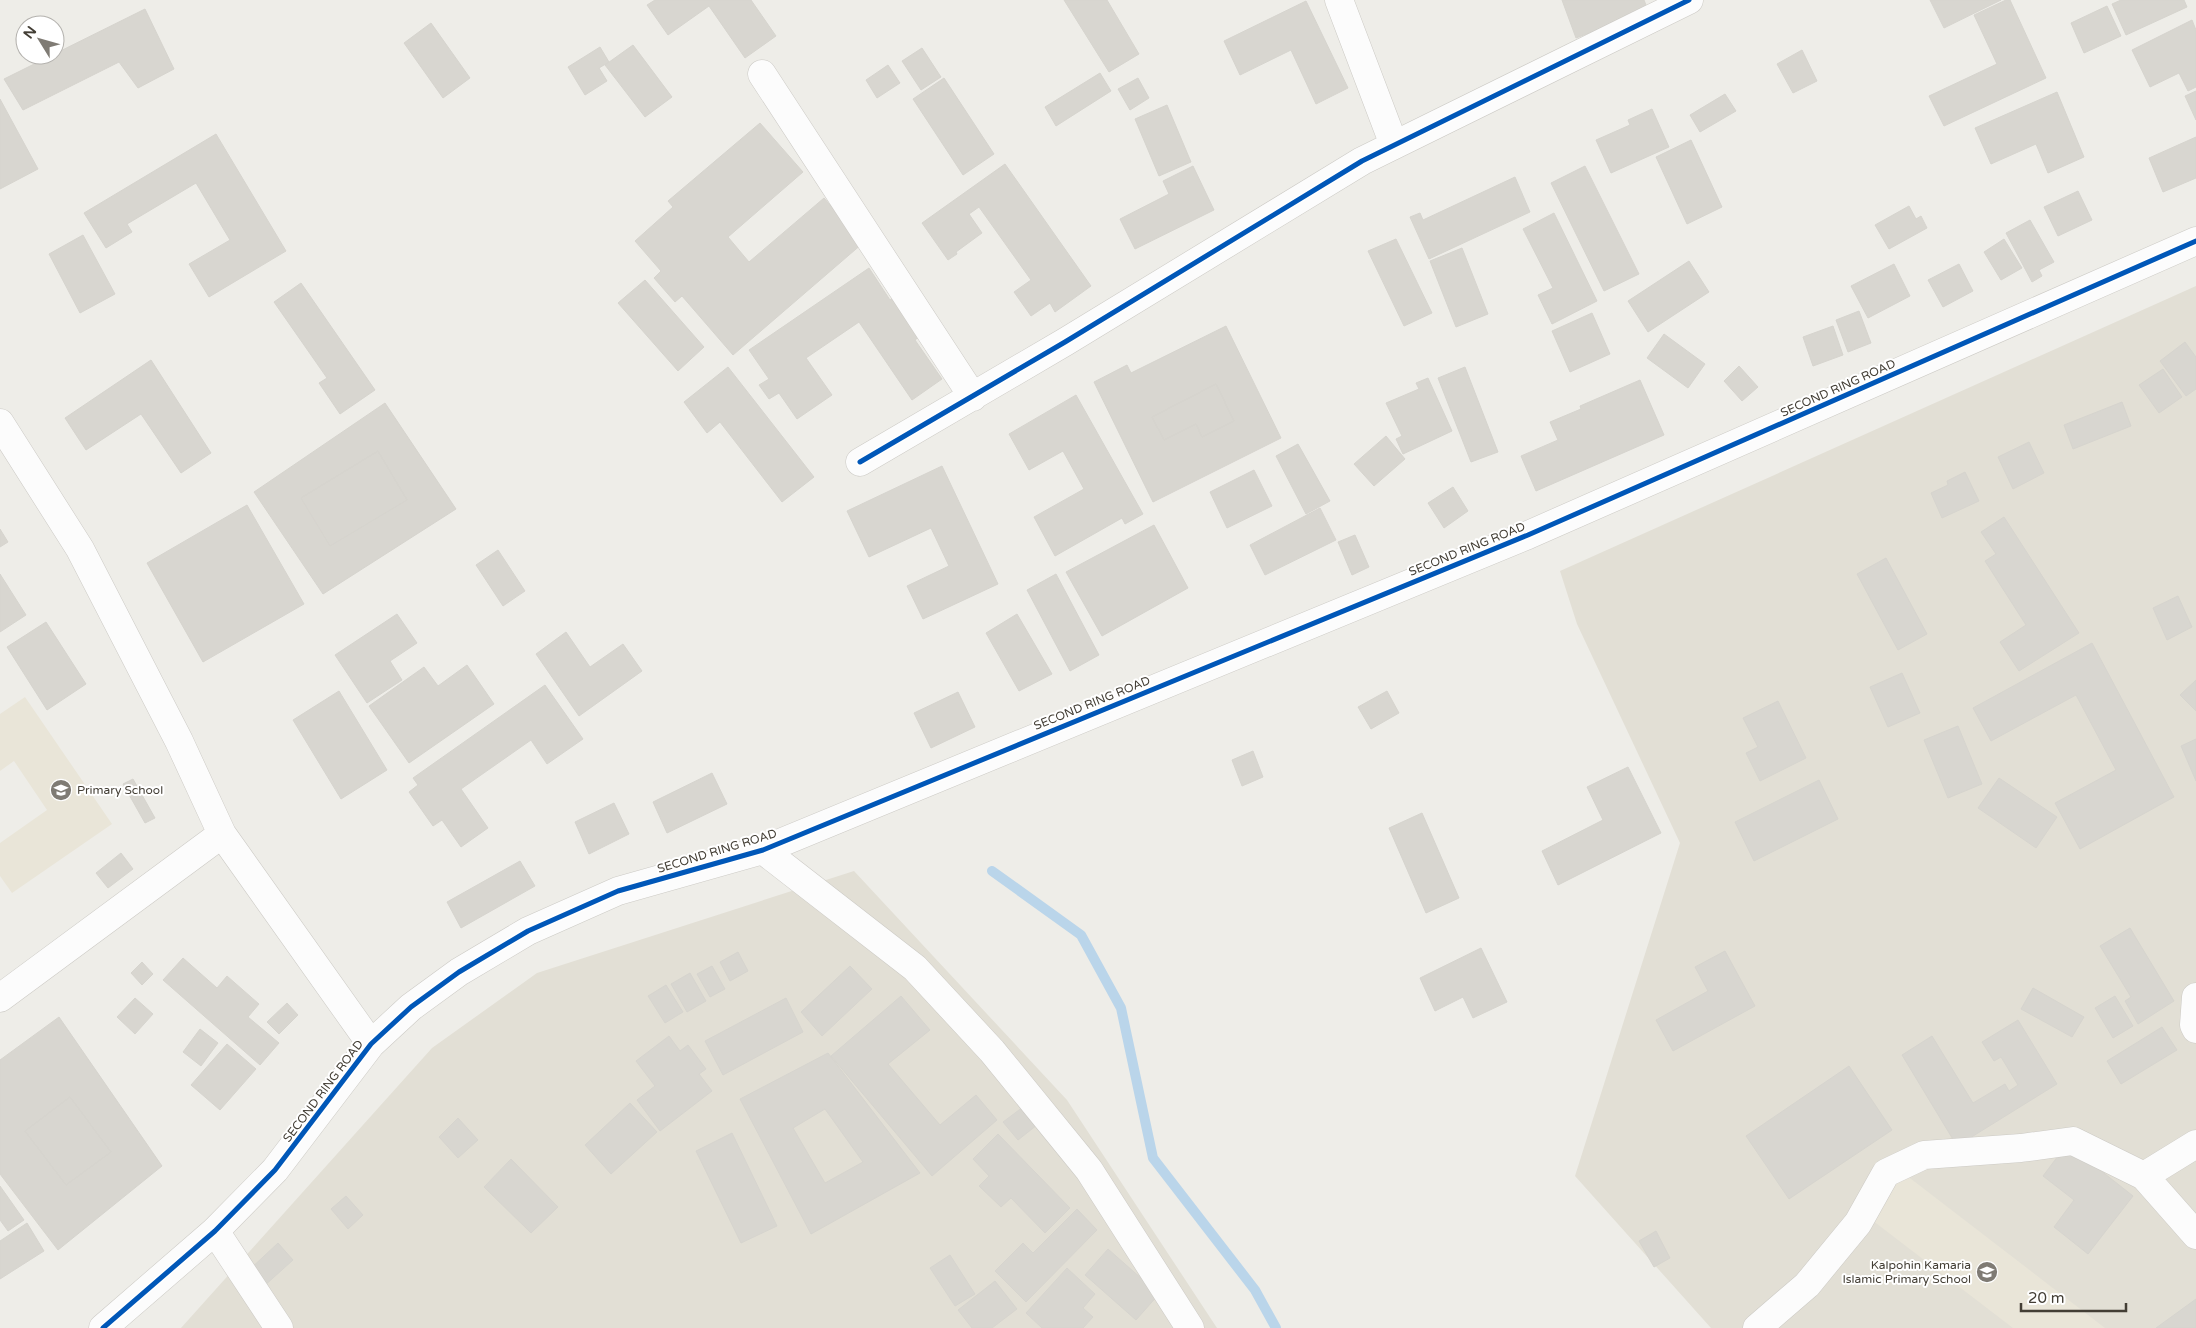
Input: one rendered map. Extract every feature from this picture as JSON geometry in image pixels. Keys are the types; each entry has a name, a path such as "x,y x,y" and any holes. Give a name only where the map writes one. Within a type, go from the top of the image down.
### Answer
{"street":[{"path":"1339,0 1394,145"},
{"path":"860,462 973,397 1362,161 1689,0"},
{"path":"762,74 973,397"},
{"name":"SECOND RING ROAD","path":"102,1328 215,1231 275,1170 371,1044 411,1007 459,972 528,931 618,890 763,850 1519,539 2196,242"},
{"path":"0,423 80,549 179,742 222,834 371,1044"},
{"path":"0,998 222,834"},
{"path":"763,850 915,968 992,1051 1089,1170 1190,1328"},
{"path":"2196,997 2194,1025 2196,1029"},
{"path":"1757,1328 1807,1285 1858,1223 1886,1173 1924,1156 2021,1148 2073,1141 2144,1176 2196,1235"},
{"path":"2144,1176 2196,1144"},
{"path":"215,1231 279,1328"}],"shaded area":[{"path":"2196,286 2196,1328 1711,1328 1575,1176 1680,843 1577,624 1560,571"},
{"name":"Primary School","path":"25,697 112,824 12,893 0,876 0,843 47,810 14,761 0,771 0,714"},
{"path":"854,871 1067,1100 1217,1328 181,1328 432,1048 537,973"},
{"name":"Kalpohin Kamaria Islamic Primary School","path":"1902,1172 2105,1328 2013,1328 1868,1217"}],"building":[{"path":"655,0 751,0 776,36 745,58 709,6 668,35 647,5"},
{"path":"1064,0 1107,0 1139,54 1109,72"},
{"path":"1562,0 1644,0 1648,10 1576,38"},
{"path":"1930,0 2001,0 1944,28"},
{"path":"2006,0 2010,0 2046,78 1944,126 1929,96 1997,64 1974,15"},
{"path":"2121,0 2184,0 2187,7 2126,35 2112,4"},
{"path":"1306,1 1348,88 1316,104 1291,50 1240,75 1224,41"},
{"path":"2107,6 2121,36 2084,53 2071,23"},
{"path":"145,9 174,69 138,88 119,62 23,110 4,79 32,65 65,65 65,49"},
{"path":"2192,20 2196,30 2196,87 2188,91 2179,73 2150,87 2132,50"},
{"path":"431,23 470,78 443,98 404,43"},
{"path":"633,45 672,97 645,117 605,65"},
{"path":"600,47 609,62 599,68 607,81 585,95 568,67"},
{"path":"922,48 941,77 921,90 902,61"},
{"path":"1802,50 1817,81 1793,93 1777,64"},
{"path":"888,65 900,83 877,98 866,80"},
{"path":"1100,73 1111,91 1056,126 1045,107"},
{"path":"944,78 994,154 963,175 913,99"},
{"path":"1138,78 1149,98 1130,110 1118,89"},
{"path":"2196,91 2196,120 2185,96"},
{"path":"2057,92 2084,157 2048,173 2036,144 1991,164 1975,128"},
{"path":"1725,94 1736,111 1700,132 1690,115"},
{"path":"0,99 38,169 0,189"},
{"path":"1167,105 1191,162 1159,176 1135,119"},
{"path":"1652,109 1669,147 1611,173 1596,140 1630,125 1628,120"},
{"path":"760,123 803,172 728,237 749,262 824,198 863,243 733,355 682,296 675,302 654,278 661,271 635,241 673,207 668,201"},
{"path":"216,134 286,251 209,297 189,264 230,240 196,183 127,224 132,232 106,248 84,213"},
{"path":"2196,137 2196,178 2163,192 2149,158"},
{"path":"1691,140 1722,207 1687,224 1656,157"},
{"path":"1005,164 1091,286 1055,312 1050,303 1031,316 1014,292 1031,280 979,207 969,214 982,233 948,260 922,223"},
{"path":"1193,166 1214,210 1135,249 1120,219 1169,194 1163,181"},
{"path":"1585,166 1639,274 1604,291 1551,183"},
{"path":"1515,177 1530,212 1429,259 1410,217 1420,213 1423,220"},
{"path":"2078,191 2092,220 2058,236 2044,207"},
{"path":"1909,206 1916,219 1921,216 1927,228 1889,249 1875,225"},
{"path":"1554,213 1597,301 1552,324 1538,295 1553,288 1523,229"},
{"path":"2030,220 2054,262 2039,270 2042,276 2032,282 2006,233"},
{"path":"83,235 115,294 80,313 49,254"},
{"path":"1396,239 1432,313 1404,326 1368,251"},
{"path":"2004,239 2022,268 2001,280 1984,252"},
{"path":"1462,248 1488,314 1456,327 1430,261"},
{"path":"1689,261 1709,292 1648,332 1628,301"},
{"path":"1894,264 1910,296 1868,318 1851,286"},
{"path":"1959,264 1973,291 1943,307 1928,280"},
{"path":"869,268 890,300 898,295 924,333 915,340 942,379 912,400 859,322 806,358 832,395 797,419 779,393 769,399 759,385 769,379 749,350"},
{"path":"645,280 704,347 678,371 618,303"},
{"path":"301,283 375,390 340,414 319,383 327,378 274,302"},
{"path":"1859,311 1871,343 1848,352 1836,320"},
{"path":"1592,313 1610,354 1570,372 1552,331"},
{"path":"1226,326 1281,438 1153,502 1094,382 1127,365 1131,373","holes":["1216,384 1234,421 1202,437 1196,424 1164,440 1152,417"]},
{"path":"1833,326 1843,355 1813,366 1803,337"},
{"path":"1664,334 1705,364 1688,388 1647,358"},
{"path":"2185,342 2196,357 2196,389 2186,396 2160,361"},
{"path":"151,360 211,453 181,473 141,414 86,450 65,418"},
{"path":"1739,366 1758,387 1742,401 1724,381"},
{"path":"728,367 814,477 782,502 720,422 707,433 684,402"},
{"path":"1465,367 1498,452 1471,462 1438,378"},
{"path":"2163,369 2182,397 2159,413 2139,385"},
{"path":"1428,378 1452,431 1403,454 1396,439 1402,436 1386,403 1419,389 1416,383"},
{"path":"1640,380 1664,435 1536,491 1521,456 1558,440 1550,422 1581,409 1580,406"},
{"path":"1216,384 1234,421 1202,437 1196,424 1164,440 1152,417"},
{"path":"1076,395 1143,514 1125,524 1122,518 1055,556 1034,517 1084,489 1063,451 1029,470 1009,434"},
{"path":"2122,402 2131,426 2073,449 2064,425"},
{"path":"385,403 456,509 323,594 254,492","holes":["378,451 407,500 330,546 301,498"]},
{"path":"1386,436 1405,459 1374,486 1354,464"},
{"path":"2029,442 2044,473 2013,489 1998,457"},
{"path":"1298,444 1330,501 1306,514 1276,456"},
{"path":"378,451 407,500 330,546 301,498"},
{"path":"942,466 998,584 923,619 907,586 949,566 931,528 869,557 847,511"},
{"path":"1254,470 1272,506 1227,528 1210,492"},
{"path":"1965,472 1979,501 1942,518 1931,493 1948,485 1947,481"},
{"path":"1453,487 1468,511 1444,528 1428,503"},
{"path":"247,505 304,604 203,662 147,563"},
{"path":"1320,508 1336,540 1265,575 1250,545"},
{"path":"2004,517 2079,633 2019,671 2000,642 2026,625 1985,561 1996,554 1981,532"},
{"path":"1154,525 1188,588 1102,636 1066,572"},
{"path":"0,529 8,542 0,547"},
{"path":"1355,535 1369,567 1352,575 1338,542"},
{"path":"498,550 525,591 503,606 476,565"},
{"path":"1886,558 1927,634 1898,650 1857,574"},
{"path":"0,574 26,615 0,632"},
{"path":"1056,574 1099,655 1070,671 1027,590"},
{"path":"2178,596 2192,627 2167,640 2153,608"},
{"path":"397,614 417,643 390,661 402,680 367,703 335,655"},
{"path":"1017,614 1052,674 1019,691 986,633"},
{"path":"46,622 86,684 47,710 7,647"},
{"path":"566,632 590,667 623,644 642,671 579,716 536,654"},
{"path":"2092,643 2174,797 2080,849 2055,803 2116,770 2076,695 1991,741 1973,708"},
{"path":"467,665 494,704 409,763 369,706 424,667 438,686"},
{"path":"1902,673 1920,713 1888,727 1870,687"},
{"path":"2196,680 2196,711 2180,695"},
{"path":"545,685 583,739 547,764 531,740 461,789 488,828 461,847 442,820 433,826 409,792 418,785 413,778"},
{"path":"339,691 387,770 341,799 293,720"},
{"path":"1387,691 1399,713 1371,729 1358,707"},
{"path":"958,692 975,727 931,748 914,713"},
{"path":"1778,701 1806,758 1760,781 1746,753 1758,747 1743,718"},
{"path":"1958,726 1982,784 1948,798 1924,740"},
{"path":"2196,739 2196,781 2181,746"},
{"path":"1253,751 1263,777 1242,786 1232,760"},
{"path":"1628,767 1661,833 1558,885 1542,851 1603,820 1587,787"},
{"path":"712,773 727,804 667,833 653,802"},
{"path":"1999,778 2057,817 2036,848 1978,808"},
{"path":"133,779 155,818 145,823 123,784"},
{"path":"1819,780 1838,819 1754,861 1735,822"},
{"path":"614,803 629,834 589,854 575,822"},
{"path":"1422,813 1459,898 1426,913 1389,828"},
{"path":"121,853 133,869 108,888 96,873"},
{"path":"520,861 535,886 461,928 447,902"},
{"path":"2130,928 2174,1001 2138,1024 2125,1001 2131,997 2100,946"},
{"path":"1481,948 1507,1002 1473,1018 1463,997 1435,1011 1420,978"},
{"path":"1725,951 1755,1006 1673,1051 1656,1020 1708,991 1695,967"},
{"path":"738,952 748,971 730,981 720,962"},
{"path":"183,958 217,988 227,976 259,1004 248,1017 279,1043 260,1065 163,980"},
{"path":"142,962 153,974 142,985 131,973"},
{"path":"712,966 725,989 710,997 697,974"},
{"path":"850,966 872,989 822,1036 801,1012"},
{"path":"690,973 706,1001 687,1012 671,984"},
{"path":"666,985 683,1012 665,1023 648,996"},
{"path":"2033,988 2084,1017 2072,1037 2021,1009"},
{"path":"901,996 930,1030 888,1064 940,1125 976,1095 997,1120 932,1176 831,1056"},
{"path":"2115,996 2133,1026 2113,1038 2095,1008"},
{"path":"135,998 153,1014 135,1034 117,1017"},
{"path":"786,998 803,1032 723,1075 705,1041"},
{"path":"287,1003 298,1015 279,1034 267,1022"},
{"path":"59,1017 162,1166 58,1250 0,1174 0,1060","holes":["70,1097 111,1152 66,1185 25,1131"]},
{"path":"2018,1020 2057,1084 1957,1146 1902,1055 1932,1036 1973,1103 2005,1084 2009,1091 2018,1085 2001,1057 1994,1061 1982,1042"},
{"path":"2162,1027 2177,1050 2121,1084 2107,1061"},
{"path":"200,1029 218,1043 201,1066 183,1052"},
{"path":"669,1036 680,1051 688,1045 706,1069 699,1074 712,1091 660,1131 637,1100 655,1086 636,1061"},
{"path":"227,1044 256,1069 220,1110 191,1085"},
{"path":"828,1053 920,1173 811,1234 740,1099","holes":["825,1109 863,1162 825,1183 793,1128"]},
{"path":"1849,1066 1892,1130 1789,1199 1746,1136"},
{"path":"70,1097 111,1152 66,1185 25,1131"},
{"path":"630,1103 657,1132 611,1174 585,1145"},
{"path":"1023,1107 1037,1125 1018,1140 1003,1122"},
{"path":"458,1118 478,1140 458,1158 439,1137"},
{"path":"732,1133 777,1226 741,1243 696,1151"},
{"path":"998,1134 1070,1208 1045,1233 1011,1198 1001,1207 979,1186 989,1176 973,1159"},
{"path":"2067,1144 2133,1196 2088,1254 2054,1227 2074,1200 2043,1176"},
{"path":"511,1159 558,1207 531,1233 484,1187"},
{"path":"0,1186 24,1220 8,1231 0,1220"},
{"path":"346,1196 363,1215 348,1229 331,1209"},
{"path":"1077,1209 1097,1230 1026,1302 995,1271 1023,1243 1033,1253"},
{"path":"27,1223 44,1251 0,1279 0,1241"},
{"path":"1656,1231 1670,1258 1654,1267 1639,1241"},
{"path":"278,1243 293,1260 263,1287 248,1271"},
{"path":"1108,1249 1159,1294 1136,1320 1085,1275"},
{"path":"950,1255 975,1294 955,1306 930,1268"},
{"path":"1067,1268 1095,1294 1083,1308 1093,1317 1083,1328 1042,1328 1026,1313"},
{"path":"995,1281 1017,1309 992,1328 972,1328 958,1310"},
{"path":"2196,1299 2196,1328 2156,1328"}],"waterway":[{"path":"992,871 1081,935 1121,1008 1153,1158 1255,1290 1276,1328"}],"cycle path":[{"path":"860,462 1065,342 1362,161 1689,0"},
{"path":"103,1328 215,1231 275,1170 371,1044 411,1007 459,972 528,931 618,891 763,850 1528,535 2196,241"}],"place":[{"name":"Primary School","path":"61,790"},
{"name":"Kalpohin Kamaria Islamic Primary School","path":"1987,1272"}]}
